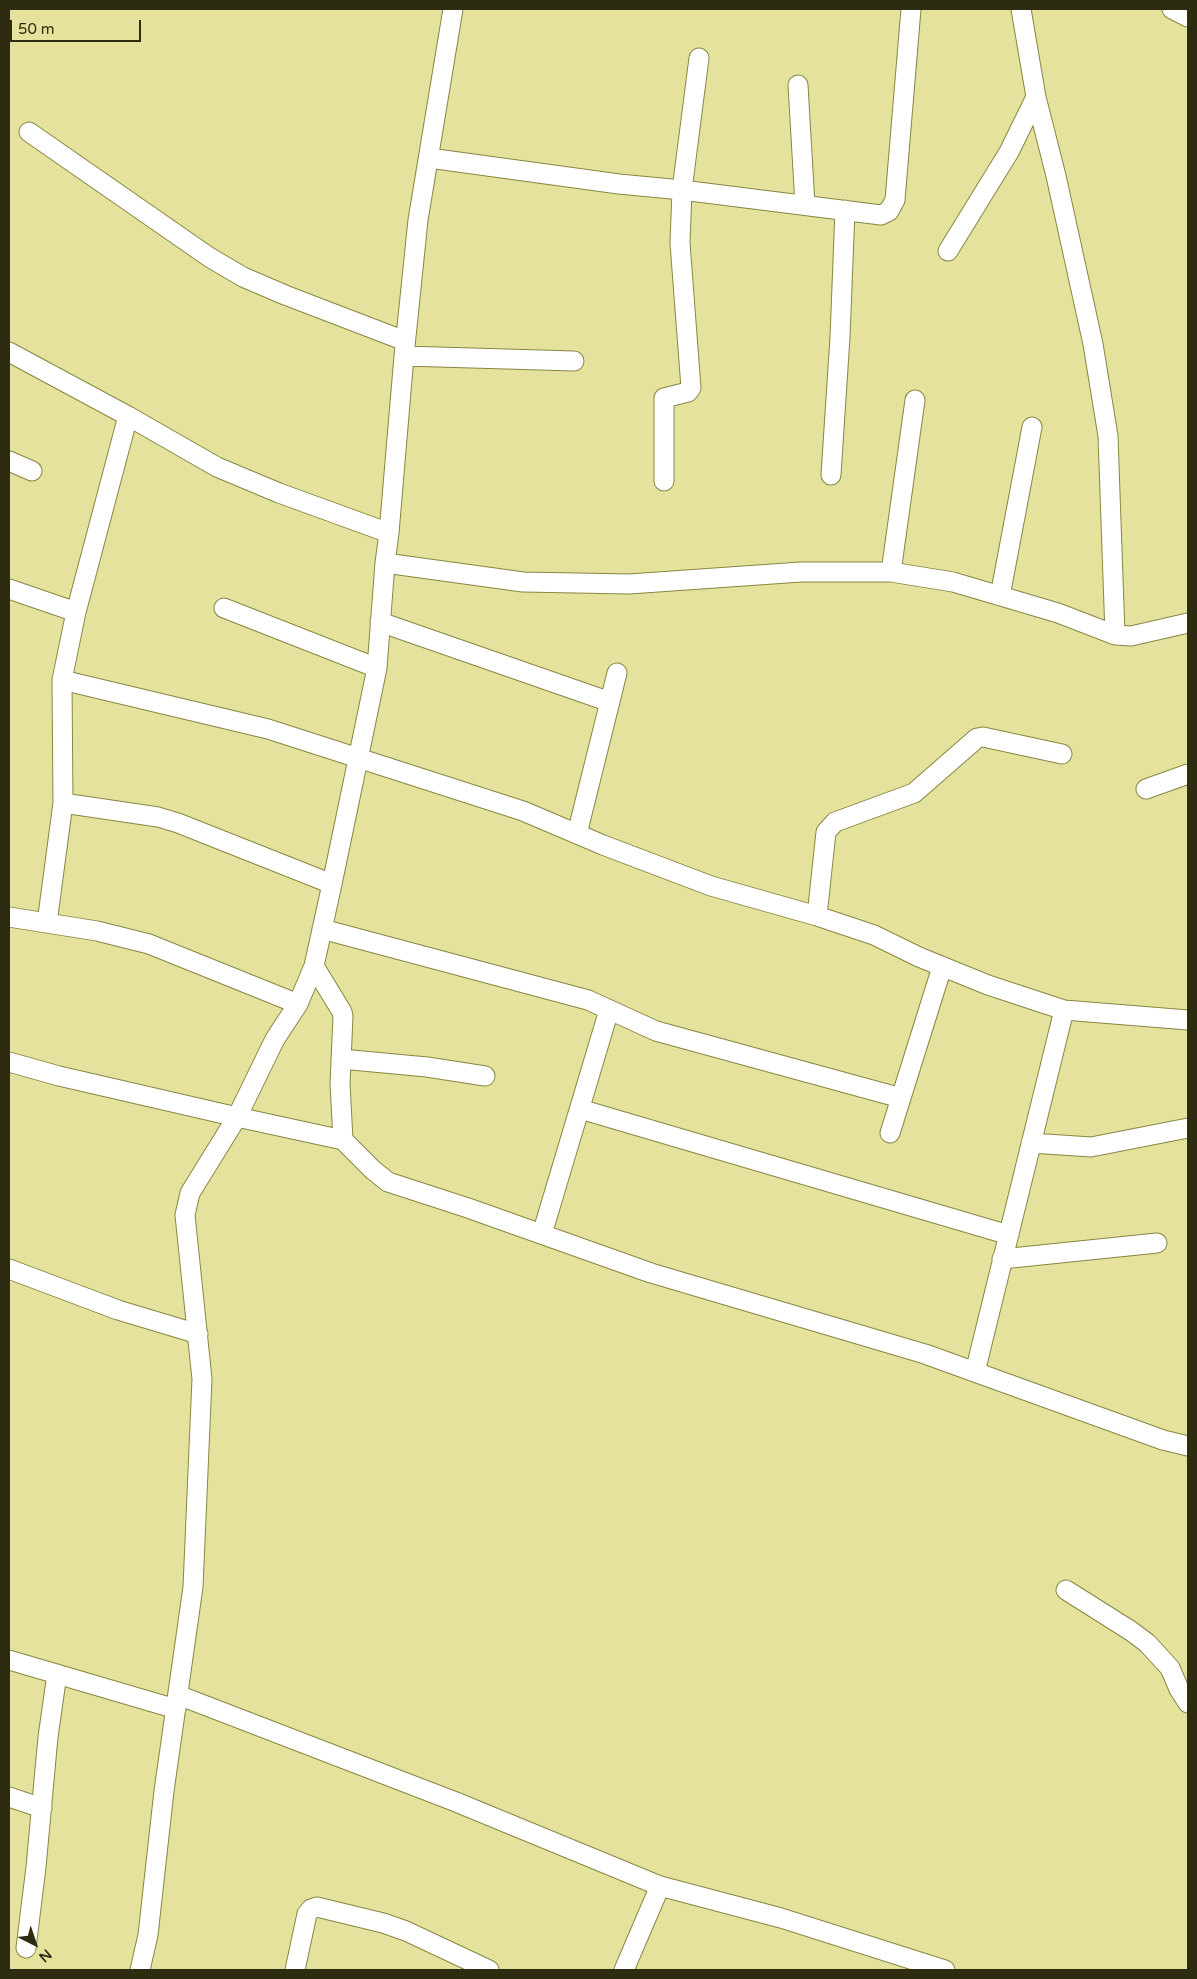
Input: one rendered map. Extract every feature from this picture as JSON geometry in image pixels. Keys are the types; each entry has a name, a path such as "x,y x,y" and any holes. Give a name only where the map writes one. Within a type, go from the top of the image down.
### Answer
{"street":[{"path":"140,1970 148,1935 164,1791 193,1587 202,1388 198,1334 184,1216 190,1193 237,1117 275,1039 298,1004 314,966 377,668 385,563 418,220 452,9"},
{"path":"428,158 619,184 881,215 889,211 893,206 911,9"},
{"path":"1020,9 1036,97 1056,176 1093,344 1108,436 1114,635"},
{"path":"1172,9 1188,17"},
{"path":"664,481 664,398 666,396 683,394 691,388 681,267 682,190 699,58"},
{"path":"798,85 805,205"},
{"path":"948,251 1009,152 1036,97"},
{"path":"29,132 208,257 243,277 405,348 574,360"},
{"path":"831,475 840,337 845,210"},
{"path":"9,352 128,416 217,467 278,493 389,533"},
{"path":"891,572 915,400"},
{"path":"47,923 63,804 62,680 76,612 128,416"},
{"path":"1000,596 1032,427"},
{"path":"9,461 32,470"},
{"path":"385,563 523,582 629,584 801,572 891,572 953,582 1058,613 1114,635 1131,636 1188,623"},
{"path":"9,589 76,612"},
{"path":"224,608 377,668"},
{"path":"380,622 610,702"},
{"path":"577,834 617,673"},
{"path":"62,680 268,729 523,811 711,886 817,916 874,935 988,986 1064,1010 1188,1020"},
{"path":"817,916 826,832 834,822 914,792 977,738 983,737 1062,754"},
{"path":"1146,789 1188,774"},
{"path":"63,804 158,817 178,823 332,884"},
{"path":"9,917 98,931 149,944 298,1004"},
{"path":"322,929 588,1000 630,1021 656,1031 901,1098"},
{"path":"314,966 342,1012 340,1084 343,1140"},
{"path":"890,1133 942,967"},
{"path":"542,1234 610,1010"},
{"path":"975,1372 1064,1010"},
{"path":"341,1059 427,1067 484,1076"},
{"path":"9,1062 59,1076 343,1140 388,1182 651,1272 925,1354 1164,1440 1188,1446"},
{"path":"580,1109 1009,1235"},
{"path":"1031,1143 1091,1147 1188,1128"},
{"path":"1002,1259 1157,1243"},
{"path":"9,1269 118,1310 198,1334"},
{"path":"1066,1590 1147,1643 1170,1668 1179,1689 1188,1703"},
{"path":"9,1660 57,1674 177,1702 456,1802 660,1886 781,1918 945,1970"},
{"path":"26,1948 48,1737 57,1674"},
{"path":"9,1797 42,1808"},
{"path":"624,1970 660,1886"},
{"path":"294,1970 306,1914 317,1907 383,1923 406,1931 489,1970"}]}
